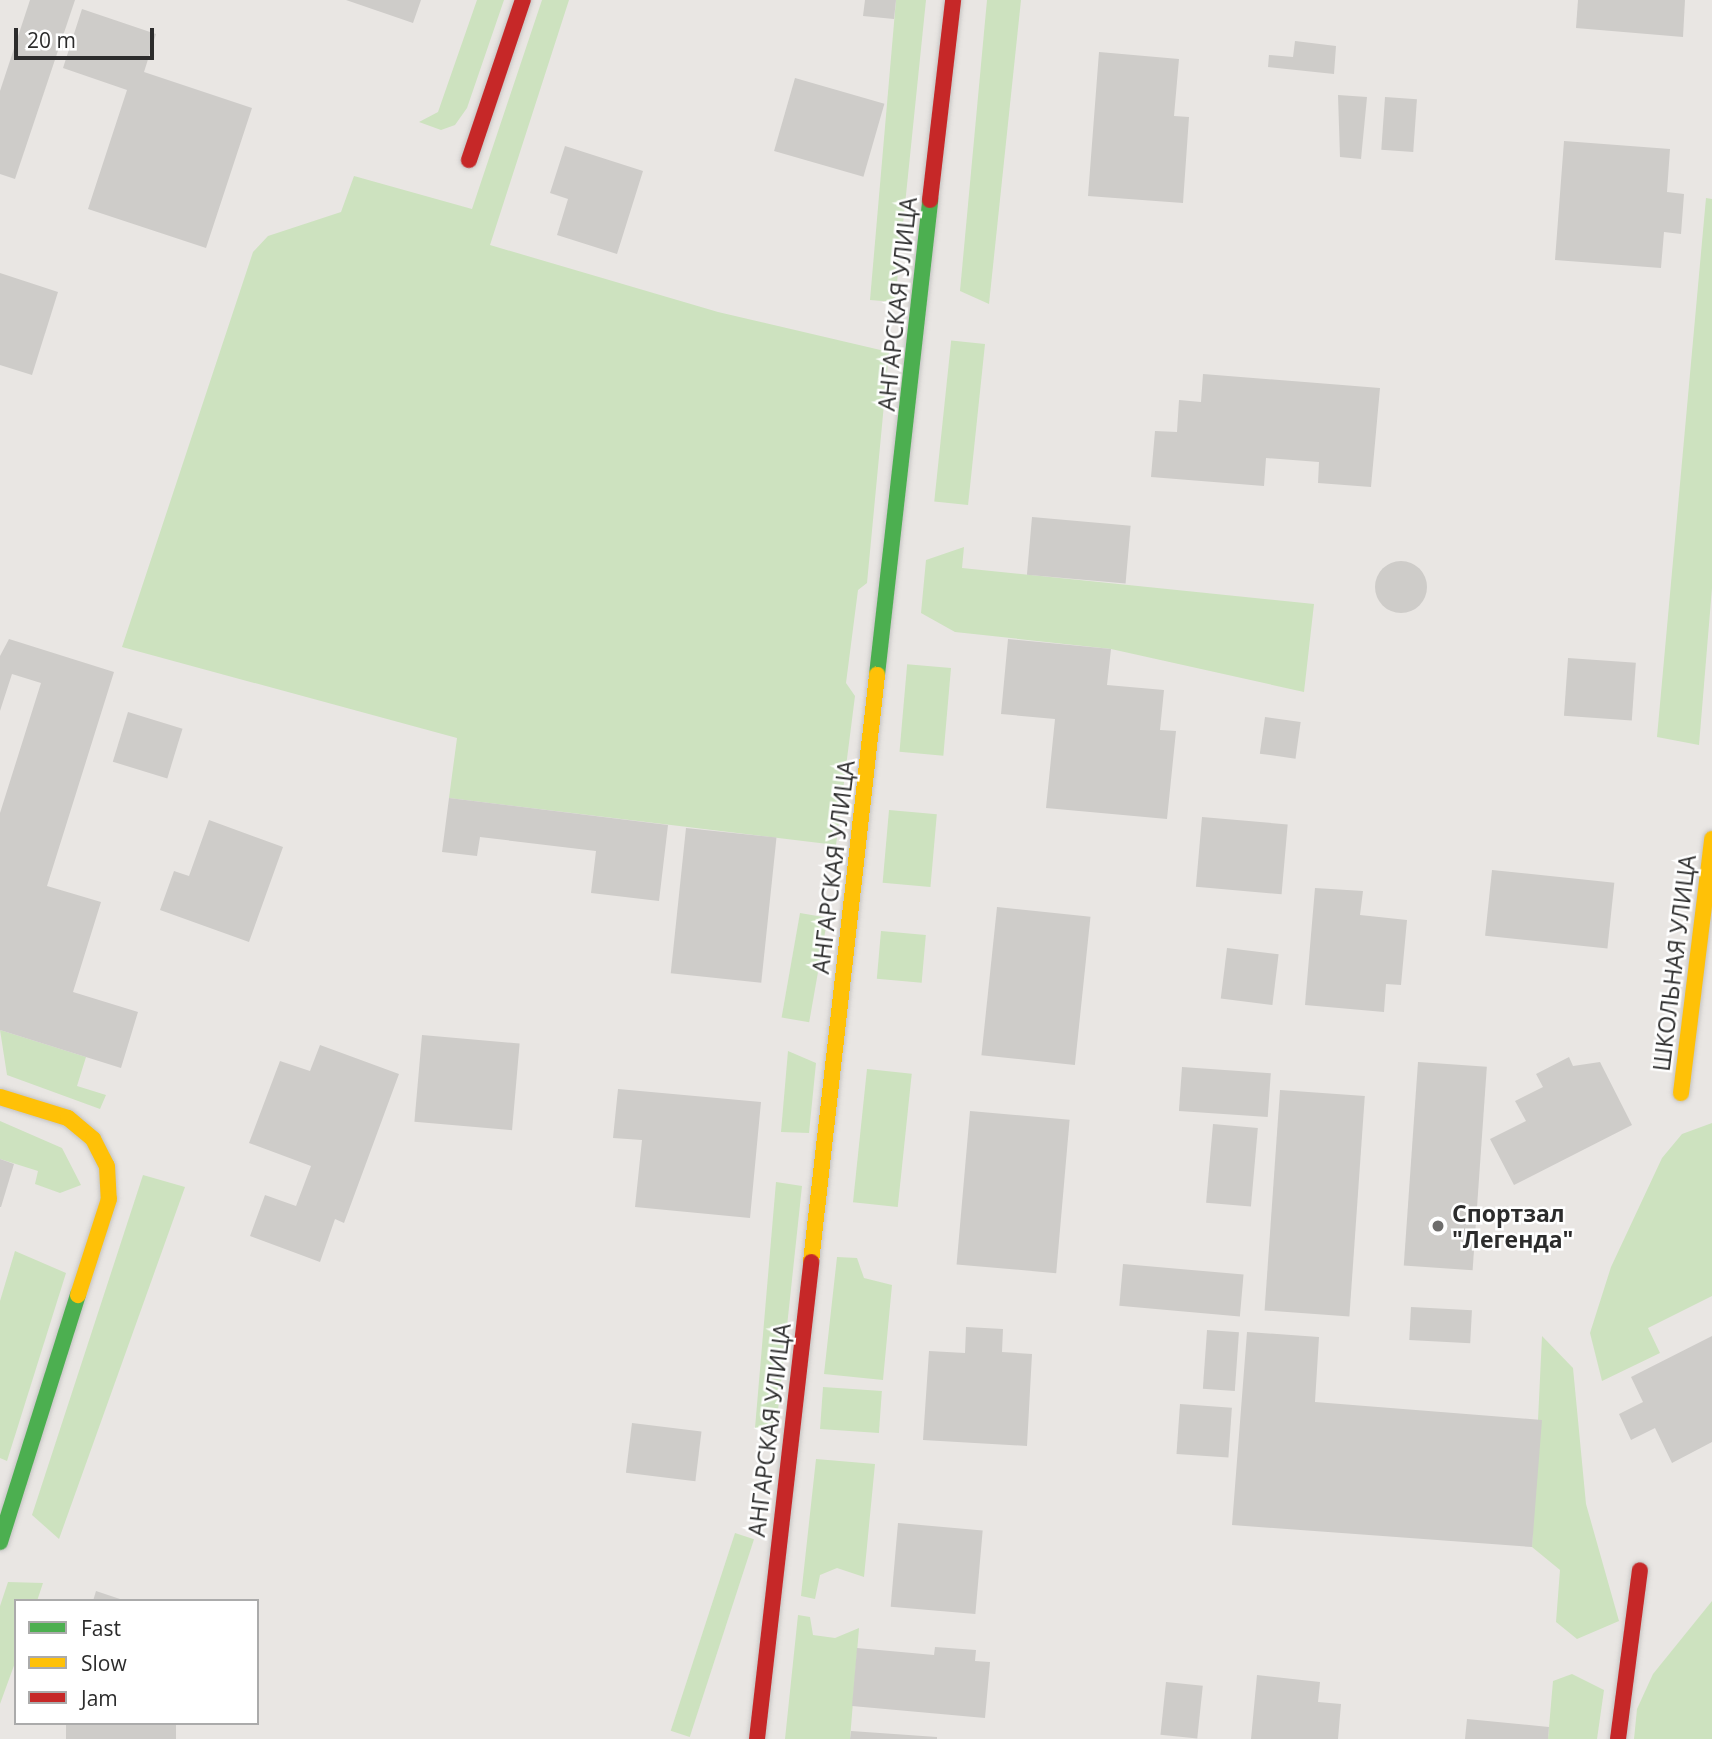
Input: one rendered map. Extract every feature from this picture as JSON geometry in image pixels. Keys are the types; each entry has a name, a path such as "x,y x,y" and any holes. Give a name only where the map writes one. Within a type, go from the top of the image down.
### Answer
{"street":[{"path":"468,160 523,0"},
{"name":"АНГАРСКАЯ УЛИЦА","path":"757,1739 953,0"},
{"name":"ШКОЛЬНАЯ УЛИЦА","path":"1681,1093 1712,839"},
{"path":"0,1097 68,1118 93,1139 107,1166 109,1199 0,1542"},
{"path":"1618,1739 1640,1570"}],"green space":[{"path":"477,0 504,0 467,108 455,125 441,130 419,122 438,112"},
{"path":"542,0 569,0 490,245 718,312 889,352 867,583 858,590 846,683 855,696 836,845 449,798 457,738 122,647 253,252 268,236 341,212 354,176 472,209"},
{"path":"896,0 926,0 895,302 870,300"},
{"path":"987,0 1021,0 989,304 960,291"},
{"path":"1706,198 1712,199 1712,588 1699,745 1657,737"},
{"path":"951,340 985,344 968,505 934,502"},
{"path":"964,547 962,568 1314,604 1304,692 1111,649 955,632 921,613 926,560"},
{"path":"907,664 951,668 943,756 899,752"},
{"path":"889,810 937,814 930,887 883,883"},
{"path":"800,913 828,918 809,1022 782,1017"},
{"path":"881,931 926,935 922,983 877,979"},
{"path":"0,1030 86,1057 77,1086 106,1095 100,1109 7,1075"},
{"path":"788,1051 816,1063 809,1133 781,1132"},
{"path":"867,1069 912,1074 898,1207 853,1202"},
{"path":"0,1121 62,1148 81,1185 60,1193 35,1184 38,1171 0,1159"},
{"path":"1712,1123 1712,1296 1648,1328 1660,1353 1602,1381 1590,1333 1611,1267 1662,1158 1682,1134"},
{"path":"143,1175 185,1187 59,1539 32,1515"},
{"path":"776,1182 802,1186 776,1429 755,1428"},
{"path":"15,1251 66,1273 7,1461 0,1458 0,1301"},
{"path":"837,1257 857,1258 864,1278 892,1285 883,1380 824,1374"},
{"path":"1542,1336 1573,1368 1586,1504 1619,1621 1577,1639 1556,1622 1560,1570 1532,1547"},
{"path":"823,1387 882,1391 879,1433 820,1429"},
{"path":"816,1459 875,1464 864,1577 837,1568 820,1575 815,1599 801,1596"},
{"path":"735,1533 754,1539 690,1737 671,1731"},
{"path":"8,1582 43,1583 38,1599 14,1599 14,1666 0,1704 0,1606"},
{"path":"1712,1601 1712,1739 1634,1739 1637,1709 1653,1674"},
{"path":"798,1615 810,1617 813,1635 835,1638 859,1628 850,1739 785,1739"},
{"path":"1572,1674 1604,1690 1597,1739 1548,1739 1553,1681"}],"building":[{"path":"30,0 75,0 15,179 0,174 0,91"},
{"path":"346,0 421,0 413,23"},
{"path":"865,0 896,0 894,19 863,16"},
{"path":"1578,0 1685,0 1683,37 1576,28"},
{"path":"82,9 156,34 144,72 252,108 206,248 88,209 127,90 63,68"},
{"path":"1295,41 1336,46 1334,74 1268,67 1269,55 1293,57"},
{"path":"1099,52 1179,59 1174,116 1189,117 1183,203 1088,196"},
{"path":"795,78 884,104 863,177 774,151"},
{"path":"1338,95 1367,97 1361,159 1340,157"},
{"path":"1385,97 1417,99 1413,152 1381,150"},
{"path":"1564,141 1670,149 1667,192 1684,194 1681,234 1664,232 1661,268 1555,260"},
{"path":"565,146 643,171 617,254 557,235 568,199 550,193"},
{"path":"0,273 58,292 32,375 0,365"},
{"path":"1203,374 1380,388 1371,487 1318,483 1319,462 1266,458 1264,486 1151,477 1155,431 1177,432 1179,400 1201,402"},
{"path":"1032,517 1131,526 1126,583 1027,575"},
{"path":"1401,561 1420,568 1427,587 1420,606 1401,613 1382,606 1375,587 1382,568"},
{"path":"9,639 114,672 47,886 101,902 73,992 138,1012 121,1068 0,1030 0,813 41,683 12,674 0,711 0,656"},
{"path":"1008,639 1111,649 1107,685 1164,690 1160,730 1176,731 1167,819 1046,808 1055,719 1001,714"},
{"path":"1568,658 1636,663 1632,721 1564,716"},
{"path":"128,712 183,729 167,778 113,762"},
{"path":"1265,717 1301,722 1296,759 1260,754"},
{"path":"449,798 668,825 659,901 591,893 596,851 480,837 477,856 442,852"},
{"path":"1202,817 1288,824 1282,894 1196,887"},
{"path":"209,820 283,847 249,942 160,910 174,871 189,876"},
{"path":"686,828 777,838 761,983 671,973"},
{"path":"1492,870 1614,883 1607,948 1485,936"},
{"path":"1315,888 1363,891 1360,915 1407,920 1401,985 1386,984 1384,1012 1305,1005"},
{"path":"997,907 1090,917 1075,1065 981,1055"},
{"path":"1227,948 1279,954 1272,1005 1221,999"},
{"path":"422,1035 520,1044 512,1130 414,1122"},
{"path":"320,1045 399,1074 344,1223 335,1219 320,1262 250,1236 265,1195 296,1206 311,1166 249,1143 280,1061 310,1071"},
{"path":"1569,1057 1573,1066 1600,1062 1632,1125 1514,1185 1490,1139 1526,1121 1515,1101 1543,1087 1536,1074"},
{"path":"1418,1062 1487,1067 1473,1270 1404,1266"},
{"path":"1182,1067 1271,1073 1268,1117 1179,1111"},
{"path":"618,1089 761,1102 750,1218 635,1207 642,1140 613,1138"},
{"path":"1280,1090 1365,1096 1349,1316 1265,1310"},
{"path":"970,1111 1070,1120 1056,1273 957,1264"},
{"path":"1213,1124 1258,1128 1251,1207 1206,1203"},
{"path":"0,1159 14,1164 1,1207 0,1207"},
{"path":"1123,1264 1244,1275 1240,1316 1119,1306"},
{"path":"1411,1307 1472,1310 1470,1343 1409,1340"},
{"path":"966,1327 1003,1329 1002,1352 1032,1354 1027,1446 923,1440 929,1351 965,1353"},
{"path":"1207,1330 1239,1332 1235,1391 1203,1389"},
{"path":"1247,1332 1319,1337 1315,1402 1542,1420 1532,1547 1232,1525"},
{"path":"1712,1336 1712,1442 1672,1463 1655,1428 1631,1440 1619,1414 1643,1402 1631,1377"},
{"path":"1180,1404 1232,1408 1228,1458 1177,1454"},
{"path":"632,1423 701,1432 695,1481 626,1473"},
{"path":"898,1523 983,1530 975,1614 891,1607"},
{"path":"96,1591 120,1599 94,1599"},
{"path":"935,1647 976,1650 975,1661 990,1662 985,1718 852,1706 857,1648 934,1655"},
{"path":"1257,1675 1320,1682 1318,1702 1341,1704 1338,1739 1251,1739"},
{"path":"1166,1682 1203,1686 1197,1739 1160,1735"},
{"path":"1467,1719 1549,1727 1548,1739 1465,1739"},
{"path":"66,1725 176,1725 176,1739 66,1739"},
{"path":"851,1731 937,1737 937,1739 850,1739"}],"traffic: fast":[{"path":"877,675 930,200"},
{"path":"0,1542 78,1295"}],"traffic: slow":[{"path":"811,1262 877,675"},
{"path":"1681,1093 1712,839"},
{"path":"0,1097 68,1118 93,1139 107,1166 109,1199 78,1295"}],"traffic: jam":[{"path":"469,160 523,0"},
{"path":"930,200 953,0"},
{"path":"757,1739 811,1262"},
{"path":"1618,1739 1640,1570"}],"place":[{"name":"Спортзал \"Легенда\"","path":"1438,1226"}]}
